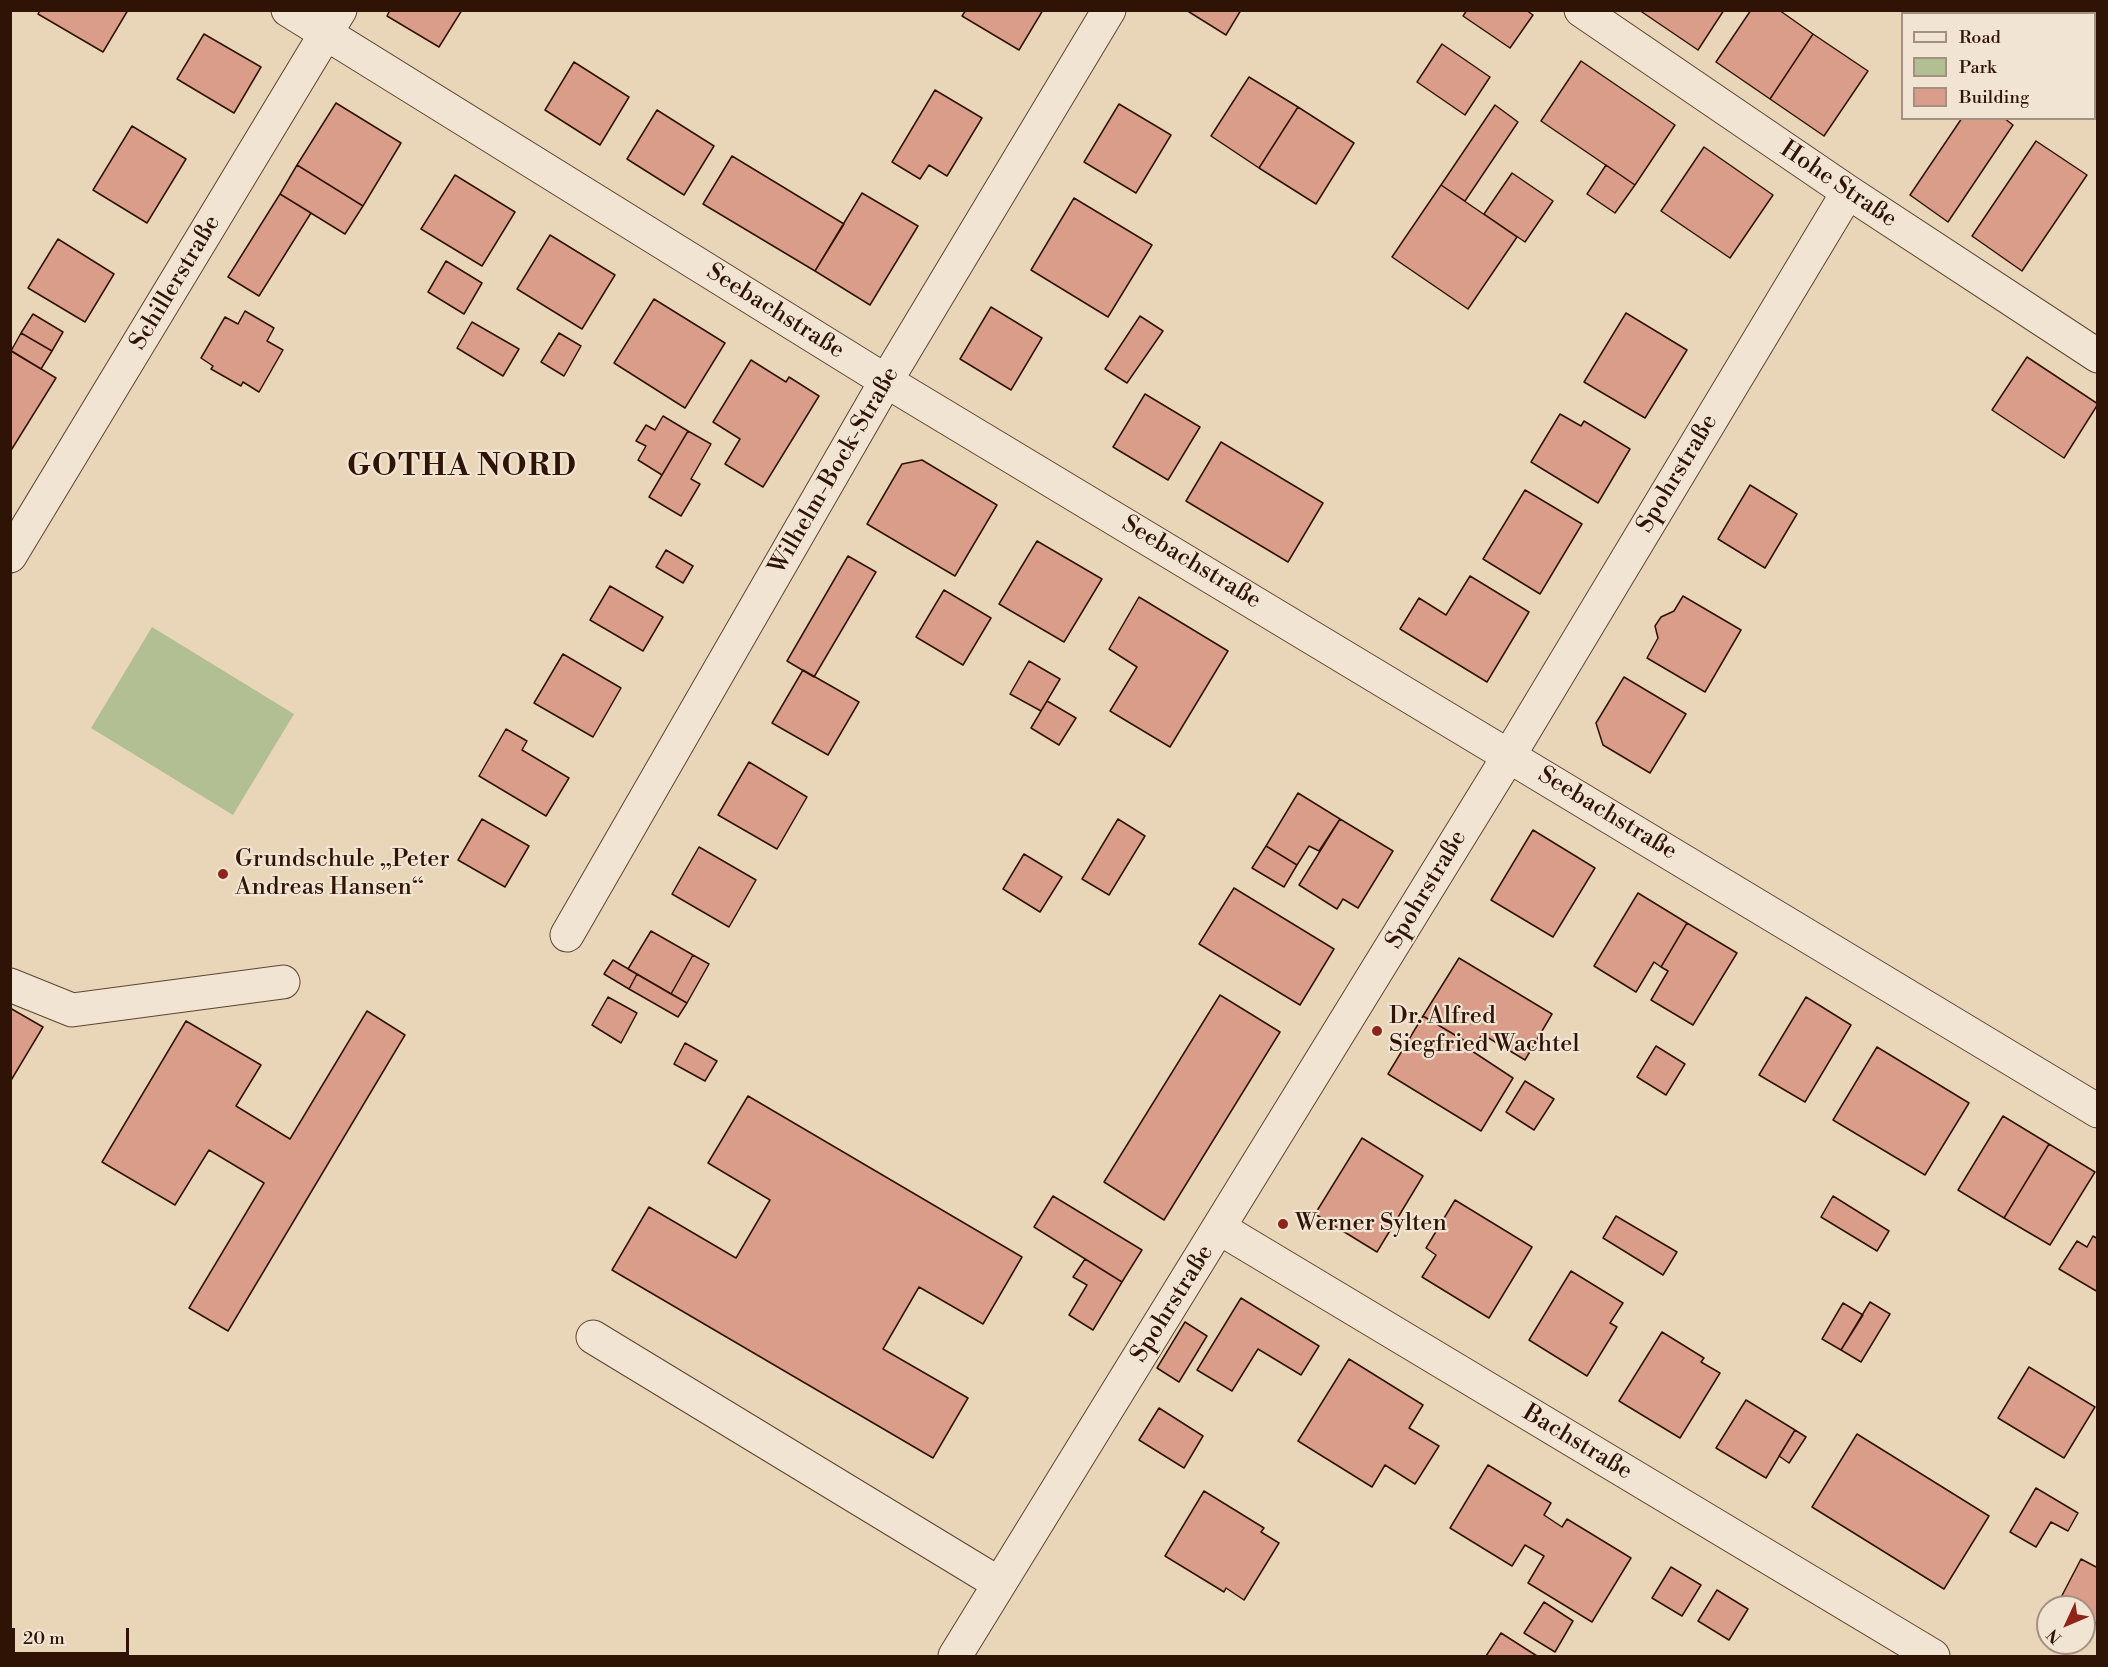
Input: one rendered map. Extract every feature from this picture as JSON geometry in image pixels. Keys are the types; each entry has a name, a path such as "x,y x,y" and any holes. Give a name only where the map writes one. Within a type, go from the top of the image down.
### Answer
{"street":[{"name":"Seebachstraße","path":"288,10 333,22 886,381 1510,754 2097,1111"},
{"name":"Wilhelm-Bock-Straße","path":"567,935 886,381 1109,10"},
{"name":"Hohe Straße","path":"1581,10 1848,192 2097,356"},
{"name":"Schillerstraße","path":"10,556 333,22"},
{"name":"Spohrstraße","path":"956,1656 998,1583 1221,1228 1510,754 1848,192"},
{"path":"10,985 72,1010 282,982"},
{"name":"Bachstraße","path":"1221,1228 1933,1656"},
{"path":"593,1337 998,1583"}],"green space":[{"path":"152,627 294,714 233,815 91,728"}],"building":[{"path":"40,10 128,10 103,52 38,14"},
{"path":"390,10 462,10 439,47 387,16"},
{"path":"966,10 1043,10 1019,50 962,16"},
{"path":"1186,10 1241,10 1226,35"},
{"path":"1467,10 1526,10 1533,15 1510,48 1463,16"},
{"path":"1639,10 1724,10 1698,50"},
{"path":"1751,10 1779,10 1813,34 1770,99 1716,62"},
{"path":"204,34 261,67 234,113 177,79"},
{"path":"1813,34 1868,71 1824,136 1770,99"},
{"path":"1442,44 1490,77 1465,115 1417,82"},
{"path":"1581,61 1675,125 1635,185 1541,121"},
{"path":"574,62 629,97 600,145 545,110"},
{"path":"1249,77 1298,107 1259,168 1211,136"},
{"path":"935,90 982,118 947,176 929,165 920,179 892,162"},
{"path":"336,103 401,143 363,206 297,165"},
{"path":"1119,104 1171,135 1136,193 1084,162"},
{"path":"1495,105 1518,122 1465,201 1441,185"},
{"path":"1298,107 1354,143 1316,204 1259,168"},
{"path":"657,110 714,146 684,195 627,159"},
{"path":"1961,120 2007,120 2013,125 1948,222 1910,195"},
{"path":"132,126 186,159 147,223 93,190"},
{"path":"2036,141 2087,175 2022,271 1972,236"},
{"path":"1704,147 1773,195 1730,258 1661,211"},
{"path":"732,156 844,224 815,271 703,204"},
{"path":"297,165 363,206 345,234 280,194"},
{"path":"1606,165 1635,185 1615,213 1587,194"},
{"path":"1512,173 1553,201 1525,242 1484,214"},
{"path":"455,175 515,212 482,266 421,229"},
{"path":"1441,185 1517,237 1468,309 1392,257"},
{"path":"862,193 918,226 870,305 815,271"},
{"path":"280,194 311,213 259,296 228,277"},
{"path":"1074,198 1152,245 1108,317 1031,270"},
{"path":"550,235 615,275 582,329 517,289"},
{"path":"58,239 114,274 85,322 28,288"},
{"path":"446,261 482,283 464,314 428,292"},
{"path":"654,299 725,343 685,408 614,363"},
{"path":"991,307 1042,338 1011,390 960,359"},
{"path":"245,311 274,328 267,341 283,350 259,392 243,382 241,386 211,369 213,366 201,358 225,317 238,324"},
{"path":"1626,313 1687,350 1645,418 1584,382"},
{"path":"33,314 63,332 52,351 21,333"},
{"path":"1140,316 1163,331 1127,383 1105,369"},
{"path":"472,322 519,349 503,376 457,348"},
{"path":"21,333 52,351 41,369 11,351"},
{"path":"559,333 581,346 564,376 541,362"},
{"path":"10,350 56,378 10,452"},
{"path":"2027,357 2098,404 2064,458 1992,410"},
{"path":"751,360 786,382 789,377 819,396 763,487 725,464 740,439 713,422"},
{"path":"1145,394 1200,427 1168,480 1113,447"},
{"path":"1560,414 1581,426 1584,421 1630,449 1598,503 1531,462"},
{"path":"663,416 688,431 662,475 638,460 646,446 636,441 646,425 655,430"},
{"path":"688,431 711,444 691,479 700,484 681,516 649,497"},
{"path":"1221,442 1323,503 1288,562 1186,501"},
{"path":"922,460 997,505 955,576 867,524 902,464"},
{"path":"1750,485 1797,514 1765,568 1718,539"},
{"path":"1525,490 1582,524 1540,594 1483,559"},
{"path":"1037,541 1102,579 1064,642 999,604"},
{"path":"666,550 693,566 683,583 656,567"},
{"path":"848,556 876,572 814,677 787,661"},
{"path":"1470,576 1529,612 1487,682 1400,629 1419,598 1446,615"},
{"path":"610,586 663,617 643,651 590,620"},
{"path":"944,590 991,618 963,665 916,637"},
{"path":"1683,596 1741,630 1705,692 1647,658 1658,638 1655,626 1661,617 1674,611"},
{"path":"1139,597 1228,651 1170,747 1110,711 1137,667 1109,649"},
{"path":"563,654 621,688 593,737 534,703"},
{"path":"1029,661 1060,679 1041,711 1010,694"},
{"path":"803,670 859,702 828,755 772,723"},
{"path":"1624,677 1686,714 1650,773 1603,745 1596,723"},
{"path":"1047,701 1076,718 1059,745 1031,728"},
{"path":"506,729 527,741 522,750 569,778 546,816 479,776"},
{"path":"749,762 807,797 777,849 718,815"},
{"path":"1298,793 1340,819 1319,851 1309,846 1297,865 1266,846"},
{"path":"482,819 529,846 505,887 458,860"},
{"path":"1118,819 1145,836 1109,895 1082,879"},
{"path":"1340,819 1393,851 1358,908 1343,899 1337,909 1299,885"},
{"path":"1533,830 1595,868 1553,937 1491,900"},
{"path":"1266,846 1297,865 1284,887 1252,868"},
{"path":"699,847 756,880 729,927 672,894"},
{"path":"1024,854 1062,877 1040,912 1003,889"},
{"path":"1234,888 1334,949 1300,1005 1199,944"},
{"path":"1638,893 1687,923 1661,967 1654,962 1636,992 1594,966"},
{"path":"1687,923 1737,953 1693,1025 1651,1000 1668,971 1661,967"},
{"path":"651,931 693,955 671,994 628,969"},
{"path":"693,955 709,964 687,1003 671,994"},
{"path":"1459,958 1552,1014 1525,1060 1482,1034 1475,1047 1423,1016"},
{"path":"613,960 637,974 629,989 604,974"},
{"path":"637,974 687,1003 678,1017 629,989"},
{"path":"1220,995 1280,1032 1164,1220 1104,1182"},
{"path":"608,997 637,1013 621,1043 592,1025"},
{"path":"1806,997 1851,1025 1805,1102 1759,1075"},
{"path":"10,1008 43,1027 10,1082"},
{"path":"367,1011 405,1035 228,1331 189,1308 264,1183 209,1150 175,1205 102,1162 186,1021 261,1065 236,1106 290,1139"},
{"path":"1423,1016 1475,1047 1472,1051 1513,1078 1481,1131 1388,1074"},
{"path":"685,1043 717,1061 705,1081 674,1064"},
{"path":"1656,1046 1685,1064 1666,1095 1637,1077"},
{"path":"1877,1047 1969,1103 1925,1175 1833,1120"},
{"path":"1525,1081 1554,1099 1534,1130 1506,1112"},
{"path":"748,1096 1022,1257 983,1324 919,1287 883,1349 968,1398 933,1458 612,1270 649,1207 736,1258 770,1200 708,1163"},
{"path":"2003,1116 2049,1144 2004,1218 1958,1190"},
{"path":"1362,1138 1423,1176 1377,1252 1315,1214"},
{"path":"2049,1144 2095,1172 2050,1245 2004,1218"},
{"path":"1053,1196 1142,1250 1122,1282 1034,1227"},
{"path":"1833,1196 1889,1231 1877,1251 1821,1217"},
{"path":"1455,1200 1532,1247 1489,1318 1422,1277 1436,1255 1426,1248"},
{"path":"1616,1216 1677,1252 1663,1275 1603,1238"},
{"path":"2093,1236 2098,1239 2098,1292 2059,1269 2077,1241 2087,1247"},
{"path":"1085,1259 1122,1282 1093,1330 1069,1315 1087,1285 1073,1277"},
{"path":"1571,1271 1623,1303 1610,1323 1617,1327 1587,1376 1529,1340"},
{"path":"1241,1298 1319,1346 1301,1375 1258,1349 1232,1391 1197,1370"},
{"path":"1870,1302 1890,1314 1861,1362 1841,1350"},
{"path":"1843,1303 1863,1315 1841,1350 1822,1339"},
{"path":"1185,1322 1207,1336 1179,1382 1157,1368"},
{"path":"1662,1332 1704,1358 1701,1362 1720,1373 1680,1438 1619,1401"},
{"path":"1349,1359 1423,1405 1409,1428 1439,1446 1415,1484 1385,1465 1372,1487 1298,1441"},
{"path":"2029,1367 2095,1407 2064,1458 1998,1418"},
{"path":"1746,1400 1795,1430 1766,1478 1716,1448"},
{"path":"1159,1408 1203,1436 1184,1468 1139,1440"},
{"path":"1795,1430 1806,1437 1789,1463 1779,1456"},
{"path":"1857,1434 1989,1516 1944,1589 1812,1507"},
{"path":"1488,1465 1551,1503 1544,1515 1562,1527 1567,1519 1631,1558 1592,1622 1528,1583 1544,1556 1525,1545 1512,1566 1450,1528"},
{"path":"2036,1488 2078,1513 2068,1531 2051,1522 2036,1547 2010,1532"},
{"path":"1204,1491 1264,1528 1261,1532 1279,1543 1244,1600 1226,1588 1224,1592 1165,1556"},
{"path":"2081,1559 2098,1568 2098,1619 2096,1623 2096,1595 2062,1595"},
{"path":"1671,1567 1701,1585 1682,1616 1652,1598"},
{"path":"1717,1590 1748,1609 1729,1640 1698,1621"},
{"path":"1544,1602 1573,1621 1555,1652 1524,1633"},
{"path":"1501,1633 1537,1656 1486,1656"}],"place":[{"name":"Grundschule „Peter Andreas Hansen“","path":"223,874"},
{"name":"Dr. Alfred Siegfried Wachtel","path":"1377,1031"},
{"name":"Werner Sylten","path":"1283,1224"}],"district":[{"name":"GOTHA NORD","path":"462,468"}]}
